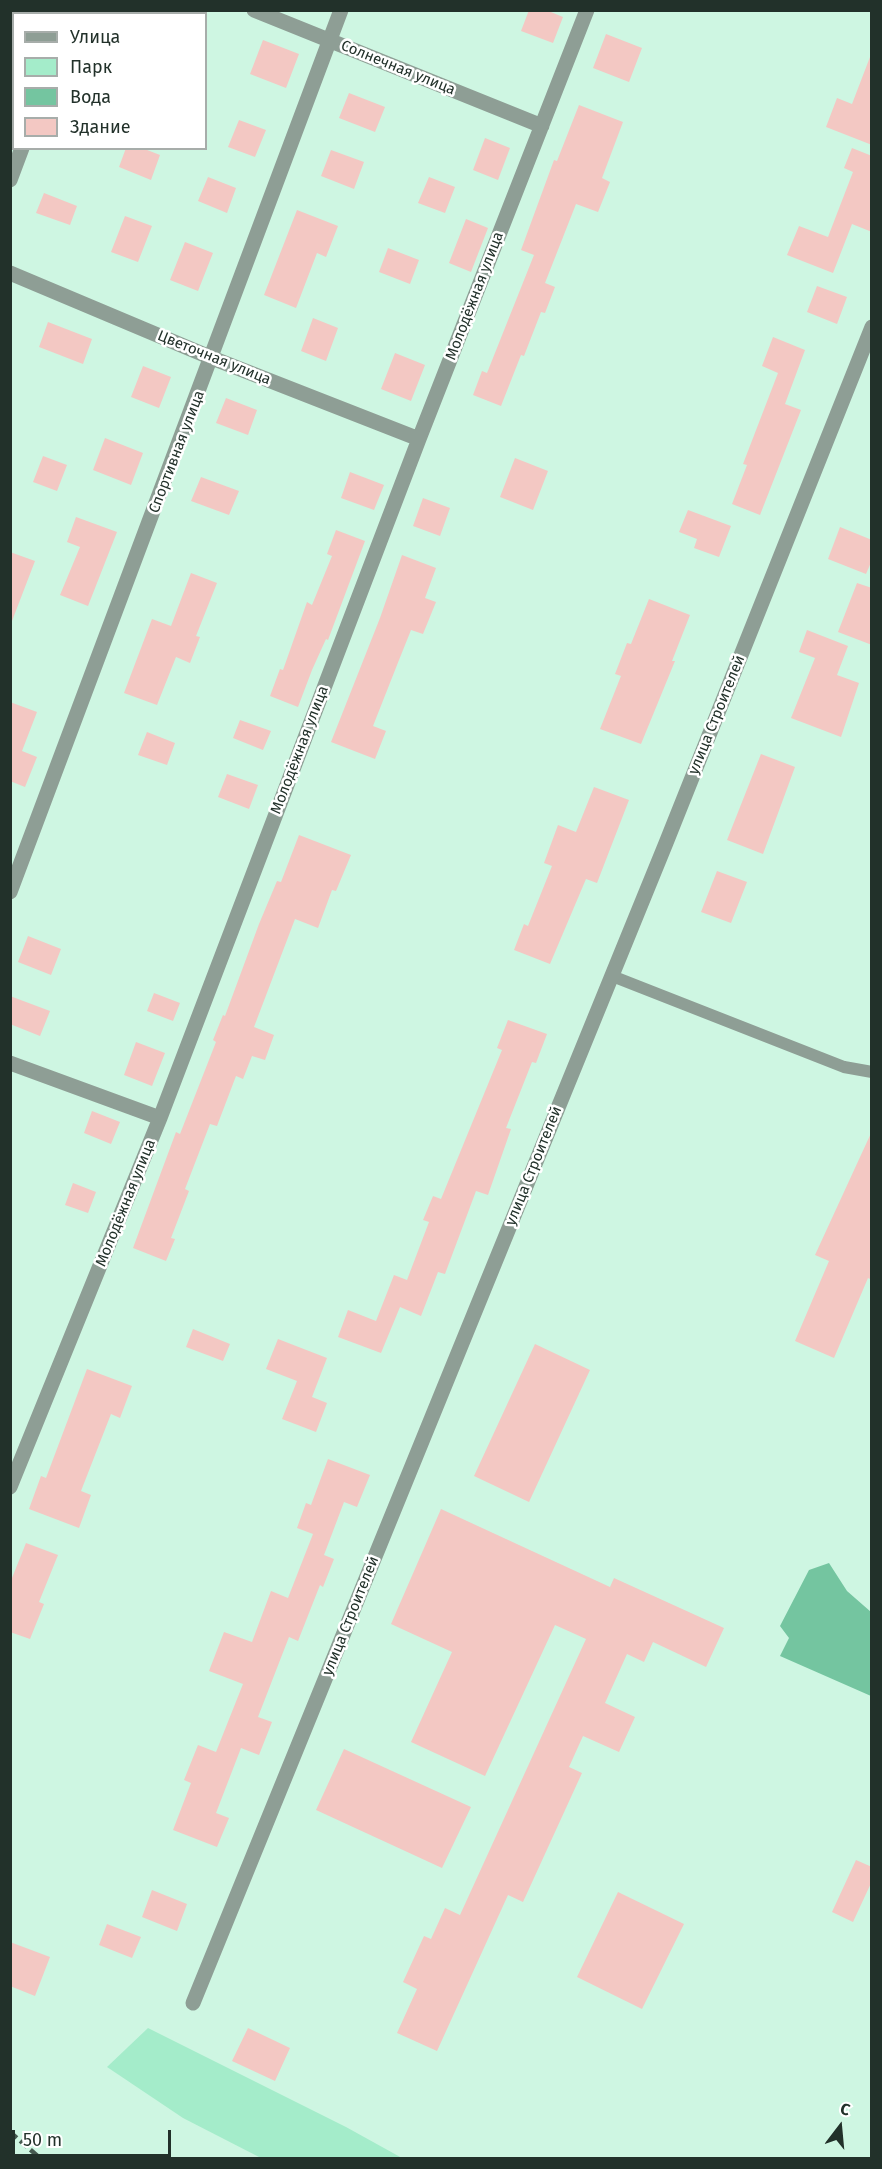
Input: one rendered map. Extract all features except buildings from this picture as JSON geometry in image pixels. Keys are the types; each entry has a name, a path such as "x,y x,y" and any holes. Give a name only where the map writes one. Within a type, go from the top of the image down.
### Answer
{"street":[{"name":"Солнечная улица","path":"254,10 542,126"},
{"name":"Спортивная улица","path":"10,892 341,10"},
{"name":"Молодёжная улица","path":"10,1487 160,1118 419,439 587,10"},
{"path":"10,180 21,150"},
{"name":"Цветочная улица","path":"10,273 212,358 419,439"},
{"name":"улица Строителей","path":"193,2003 612,975 872,327"},
{"path":"10,1063 160,1118"}],"lane":[{"path":"612,975 844,1067 872,1072"}],"green space":[{"path":"148,2028 346,2127 402,2158 261,2158 183,2118 107,2067"}],"water":[{"path":"829,1563 847,1591 871,1612 871,1696 780,1656 789,1638 780,1626 809,1570"}],"railway":[{"path":"10,2132 40,2158"}]}
